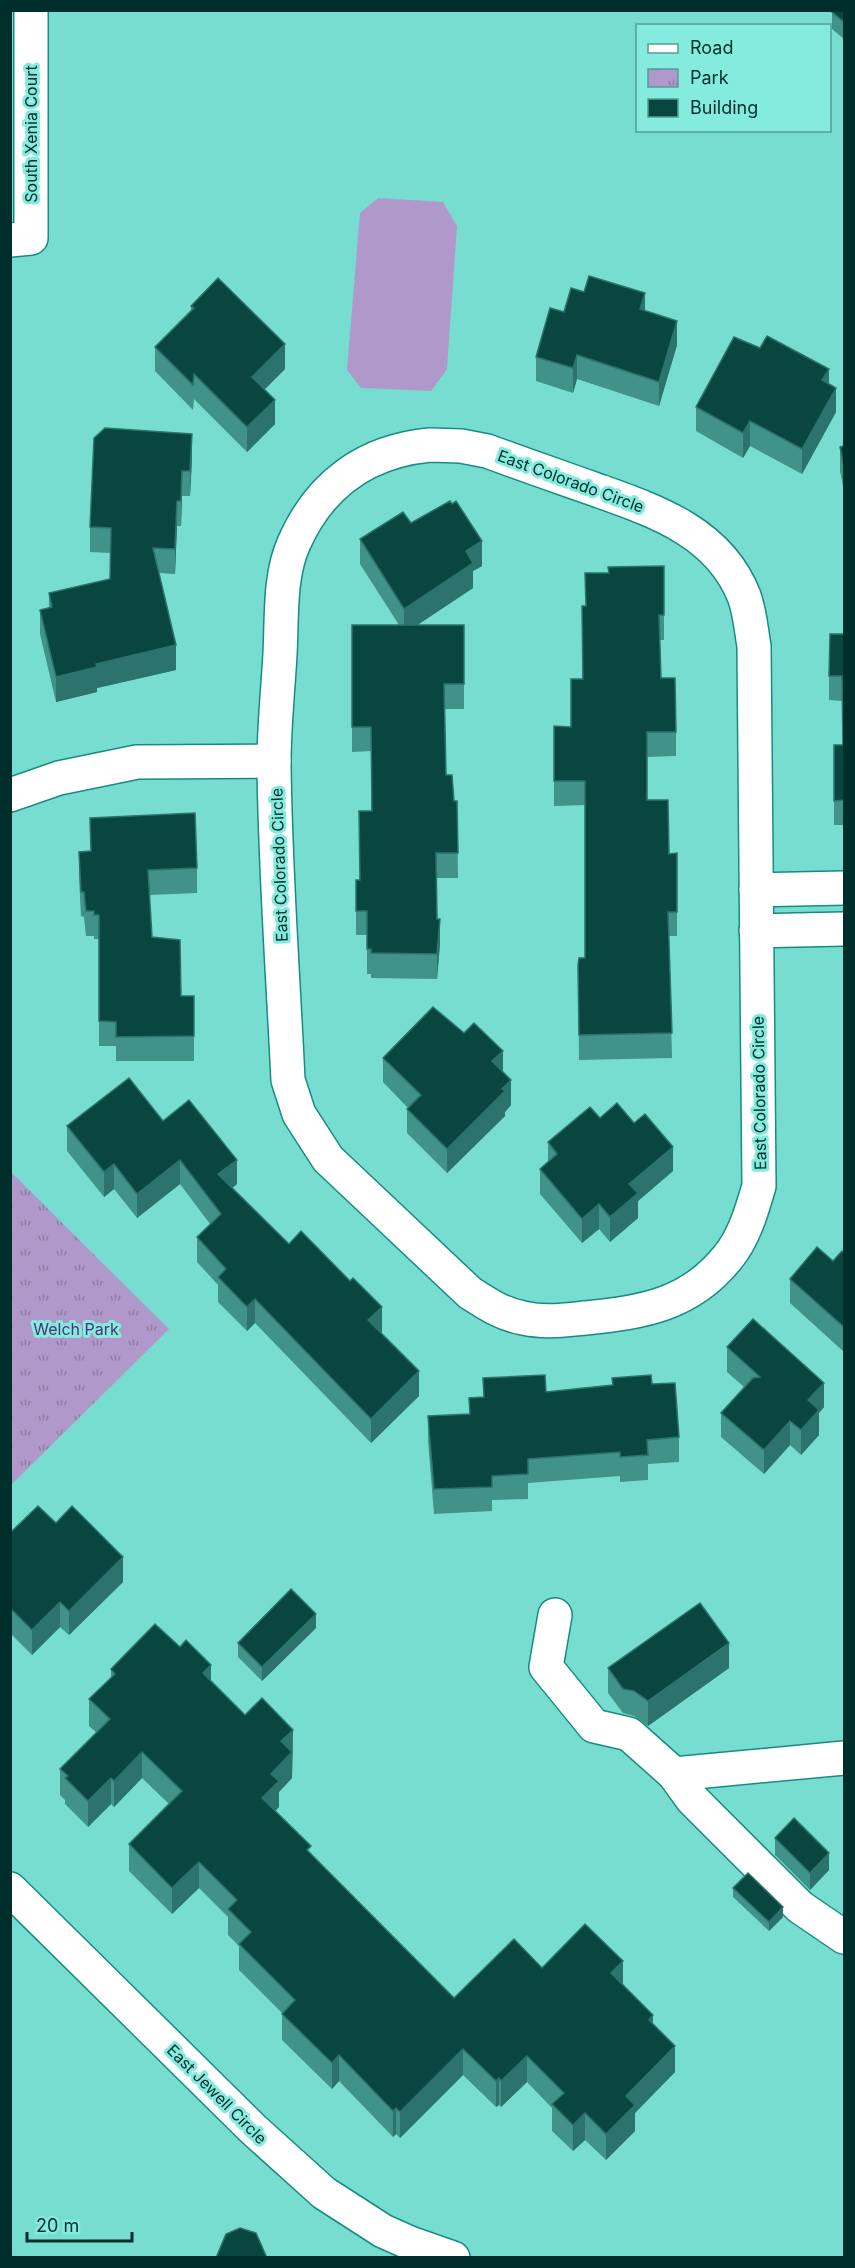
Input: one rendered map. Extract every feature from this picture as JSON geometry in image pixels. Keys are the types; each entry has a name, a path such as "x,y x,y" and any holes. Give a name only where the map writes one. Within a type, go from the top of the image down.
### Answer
{"street":[{"name":"South Xenia Court","path":"10,240 31,238 31,10"},
{"name":"East Colorado Circle","path":"461,446 487,451 654,510 700,537 725,563 743,595 754,646 759,1186 746,1223 729,1257 705,1281 686,1293 638,1313 544,1322 495,1310 470,1293 328,1159 299,1114 288,1080 274,761 284,579 293,544 310,511 336,483 367,461 402,448 461,446"},
{"path":"10,795 59,778 137,762 274,761"},
{"path":"756,890 844,888"},
{"path":"756,931 844,929"},
{"path":"555,1615 546,1667 594,1726 629,1734 674,1774 692,1799 800,1907 844,1936"},
{"path":"674,1774 844,1758"},
{"name":"East Jewell Circle","path":"10,1889 253,2129 311,2182 349,2211 384,2231 453,2258"}],"path":[{"path":"10,1389 10,1418"}],"green space":[{"path":"378,198 443,202 457,226 447,369 431,391 361,388 347,370 360,213"},
{"name":"Welch Park","path":"11,1172 169,1329 11,1485"}],"building":[{"path":"833,10 844,10 844,22 832,12"},
{"path":"589,276 645,293 640,309 677,321 659,382 577,355 573,368 536,357 550,308 564,312 571,288 584,292"},
{"path":"218,278 285,344 252,377 275,400 247,427 194,374 193,385 155,347 194,308 191,306"},
{"path":"767,336 829,369 822,380 836,388 802,449 750,421 743,433 696,407 734,337 760,348"},
{"path":"105,428 192,434 190,471 182,471 181,501 177,501 175,549 153,548 176,645 96,664 97,667 56,677 40,610 52,607 49,593 110,579 111,528 90,527 94,438"},
{"path":"844,446 844,467 840,447"},
{"path":"450,501 452,504 456,501 482,541 466,551 473,563 404,609 360,539 403,512 411,523"},
{"path":"664,566 664,615 659,615 661,678 675,678 676,732 647,732 647,800 668,800 669,854 677,853 677,912 668,912 672,1033 579,1035 578,965 579,958 585,958 585,781 554,781 554,726 571,727 571,679 583,679 582,606 586,606 585,573 609,573 608,567"},
{"path":"352,625 464,625 464,684 444,684 446,775 452,775 454,801 457,801 458,853 436,853 437,919 440,919 437,954 371,953 371,949 367,949 367,911 356,911 356,880 360,880 359,811 372,811 371,727 352,727"},
{"path":"830,634 844,634 844,800 834,801 834,745 843,745 842,676 829,676"},
{"path":"195,813 197,868 148,870 152,937 180,940 181,996 194,996 194,1036 116,1037 116,1022 99,1021 99,915 94,915 94,911 86,911 84,892 81,892 79,852 91,851 90,818"},
{"path":"433,1007 464,1033 474,1023 503,1051 492,1061 511,1080 502,1089 505,1091 447,1149 407,1109 421,1095 383,1058"},
{"path":"129,1078 163,1121 189,1100 237,1160 218,1174 289,1244 301,1231 350,1281 353,1278 382,1307 368,1320 419,1371 371,1419 255,1299 247,1307 218,1277 226,1269 197,1237 221,1214 180,1160 137,1194 114,1164 104,1172 67,1126"},
{"path":"617,1103 634,1123 645,1114 673,1147 629,1184 638,1193 610,1217 599,1204 582,1219 540,1169 557,1154 548,1142 590,1107 600,1118"},
{"path":"817,1247 833,1261 842,1251 844,1253 844,1327 790,1279"},
{"path":"753,1319 824,1383 808,1400 819,1410 801,1430 790,1421 764,1450 721,1413 753,1378 760,1377 727,1347"},
{"path":"545,1375 546,1392 613,1385 612,1378 651,1375 652,1384 675,1383 679,1437 647,1440 648,1455 620,1457 620,1452 528,1459 528,1474 492,1476 492,1487 434,1489 428,1416 470,1414 469,1398 484,1397 483,1378"},
{"path":"38,1506 56,1523 72,1506 123,1557 69,1611 60,1602 32,1630 10,1608 10,1533"},
{"path":"291,1589 316,1614 262,1667 238,1643"},
{"path":"700,1603 729,1643 648,1701 634,1691 623,1689 608,1668"},
{"path":"155,1624 180,1647 186,1640 211,1665 203,1673 245,1715 262,1698 293,1730 281,1741 292,1752 271,1774 279,1781 262,1798 311,1846 307,1850 454,1998 514,1939 542,1968 585,1924 623,1961 611,1973 653,2015 649,2020 675,2046 626,2096 635,2105 606,2134 585,2113 573,2125 552,2104 564,2093 527,2056 501,2081 499,2078 496,2081 463,2049 400,2112 396,2108 393,2111 339,2055 332,2063 282,2014 295,2000 239,1944 251,1932 228,1909 237,1900 199,1862 172,1888 129,1844 182,1791 142,1752 114,1781 111,1778 88,1801 65,1778 68,1776 60,1769 110,1719 89,1699 115,1674 111,1669"},
{"path":"794,1818 829,1853 810,1873 775,1838"},
{"path":"748,1873 783,1907 769,1922 733,1888"},
{"path":"240,2228 256,2233 267,2258 216,2258 226,2234"}]}
